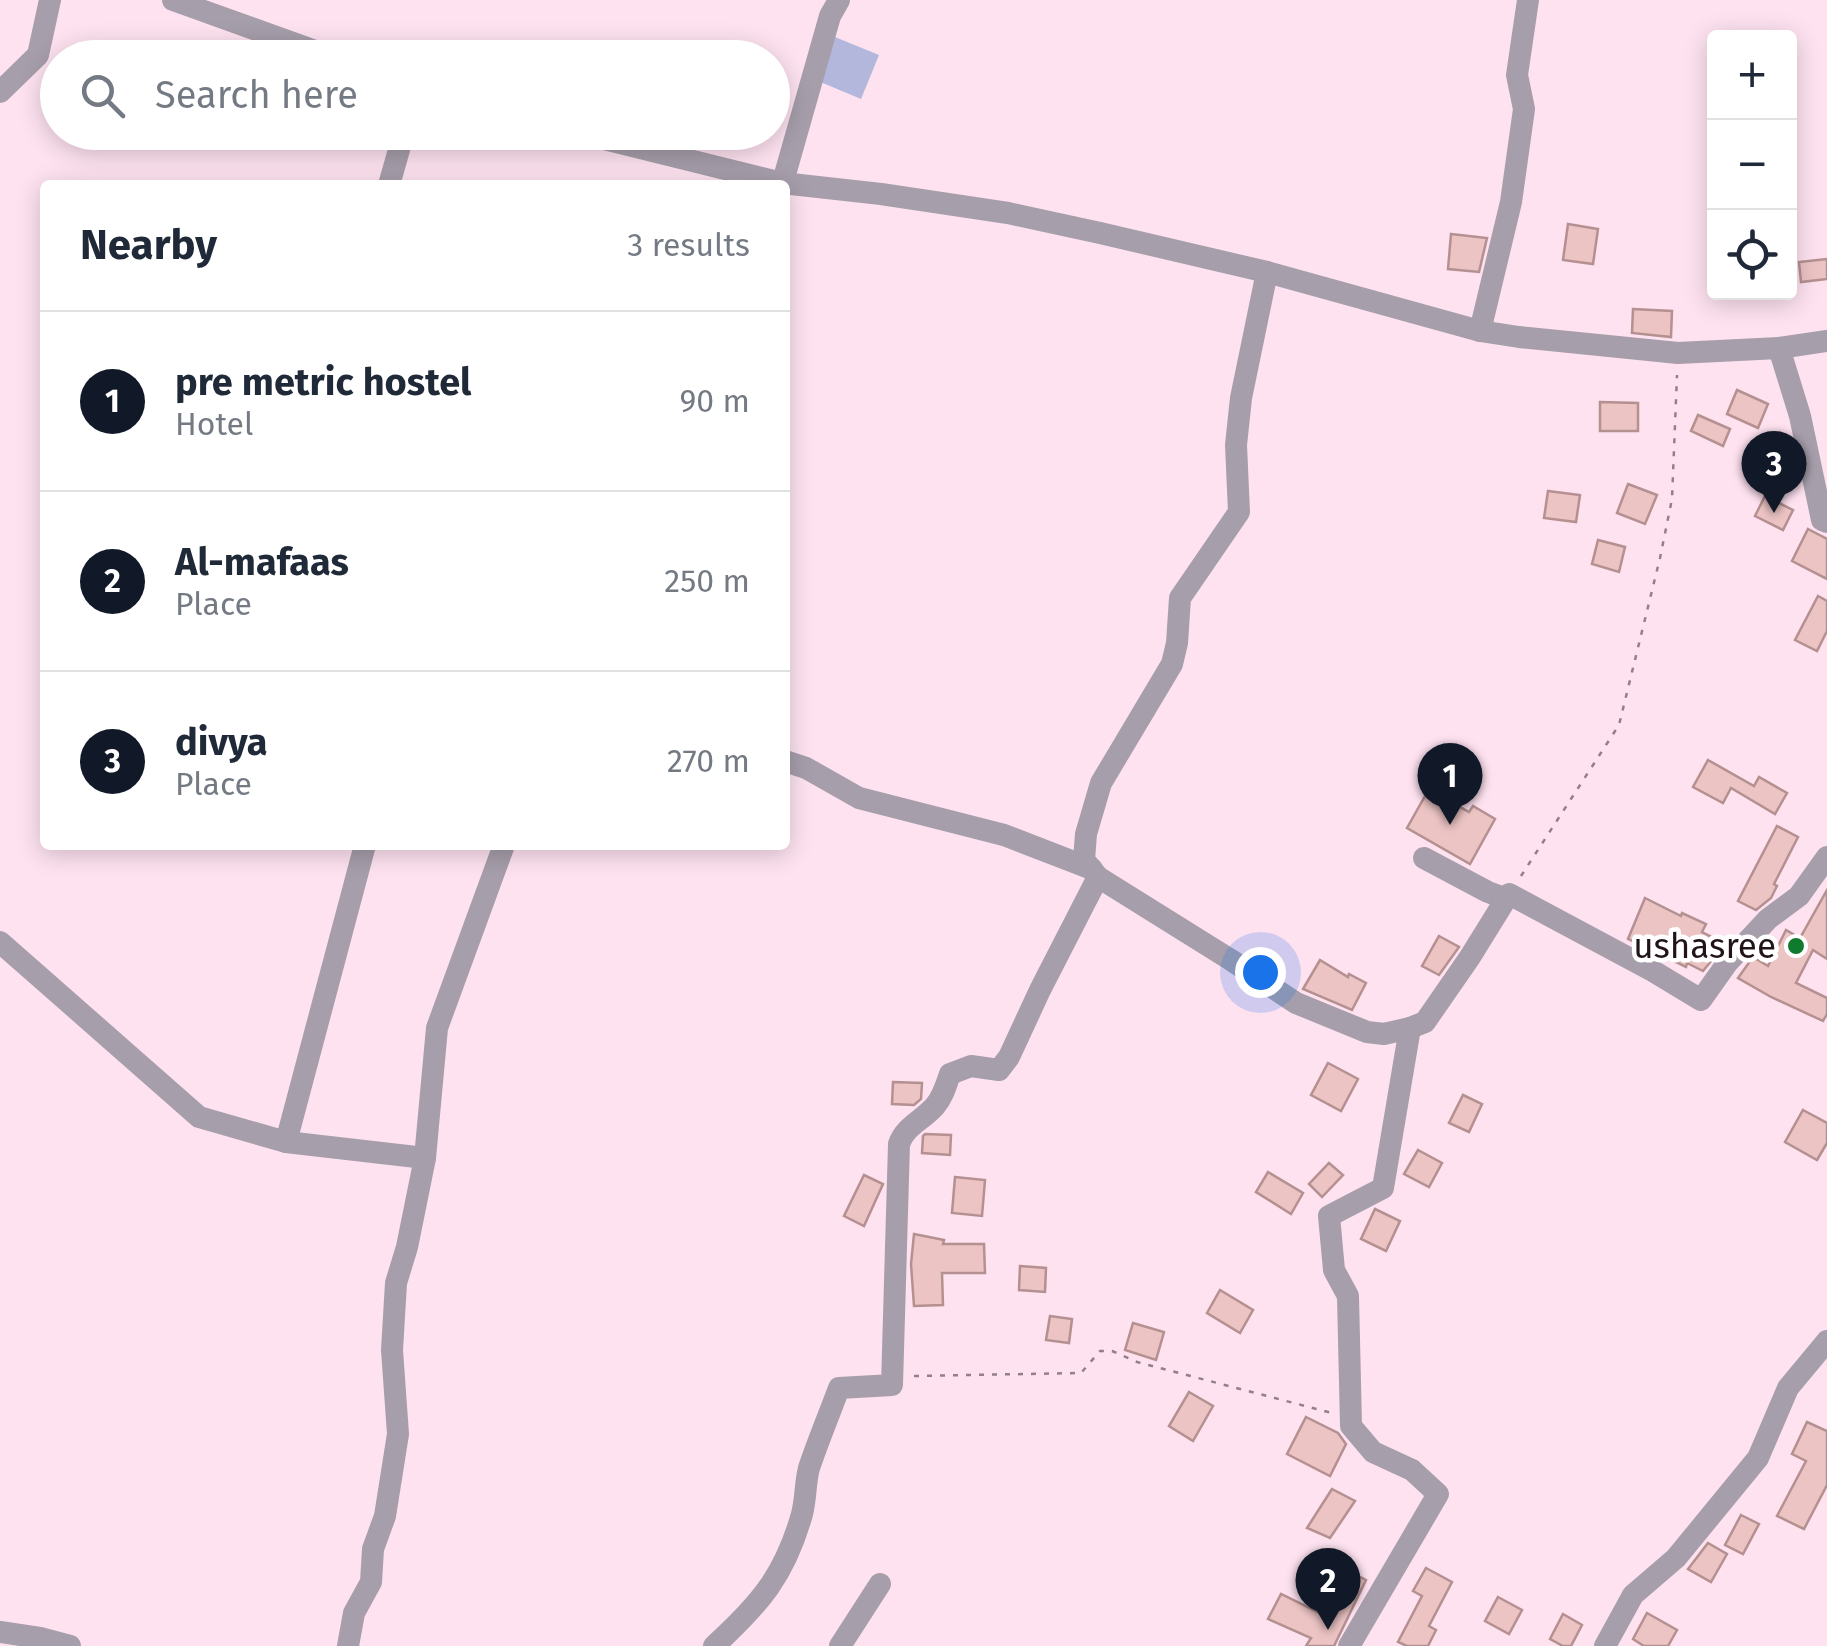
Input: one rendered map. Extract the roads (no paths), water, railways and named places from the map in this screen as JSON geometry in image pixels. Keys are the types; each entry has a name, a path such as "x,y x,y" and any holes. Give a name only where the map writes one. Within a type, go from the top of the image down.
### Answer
{"street":[{"path":"41,40 50,0"},
{"path":"173,0 205,6 290,40"},
{"path":"783,180 830,16 839,0"},
{"path":"1480,331 1511,202 1524,109 1516,75 1528,0"},
{"path":"0,92 38,55 40,46"},
{"path":"390,180 399,150"},
{"path":"647,150 766,180"},
{"path":"790,185 1008,213 1268,272 1480,331 1519,337 1678,353 1779,348 1827,341"},
{"path":"1095,873 1084,860 1086,834 1101,783 1172,664 1180,598 1239,512 1236,446 1240,398 1268,272"},
{"path":"1779,348 1800,416 1822,520 1827,522"},
{"path":"790,763 859,798 1004,835 1095,873 1296,1003 1367,1032 1384,1034 1425,1022 1508,897"},
{"path":"286,1142 364,850"},
{"path":"348,1646 354,1614 371,1582 373,1548 385,1516 398,1434 392,1350 396,1283 425,1158 437,1028 502,850"},
{"path":"1424,858 1652,970 1701,1000 1728,962 1768,919 1799,896 1827,857"},
{"path":"714,1646 760,1601 782,1569 803,1508 808,1472 838,1388 892,1385 902,1135 940,1100 950,1074 971,1066 998,1070 1009,1056 1095,873"},
{"path":"0,942 200,1116 286,1142 425,1158"},
{"path":"1349,1646 1438,1494 1412,1470 1373,1452 1352,1426 1348,1296 1334,1270 1329,1216 1383,1188 1410,1028"},
{"path":"1604,1646 1633,1595 1676,1558 1758,1458 1788,1388 1827,1340"},
{"path":"840,1646 880,1584"},
{"path":"0,1632 70,1646"}],"water":[{"path":"835,37 879,55 861,99 818,81"}],"place":[{"name":"divya","path":"1774,513"},
{"name":"pre metric hostel","path":"1450,825"},
{"name":"ushasree","path":"1796,946"},
{"name":"Al-mafaas","path":"1328,1630"}]}
